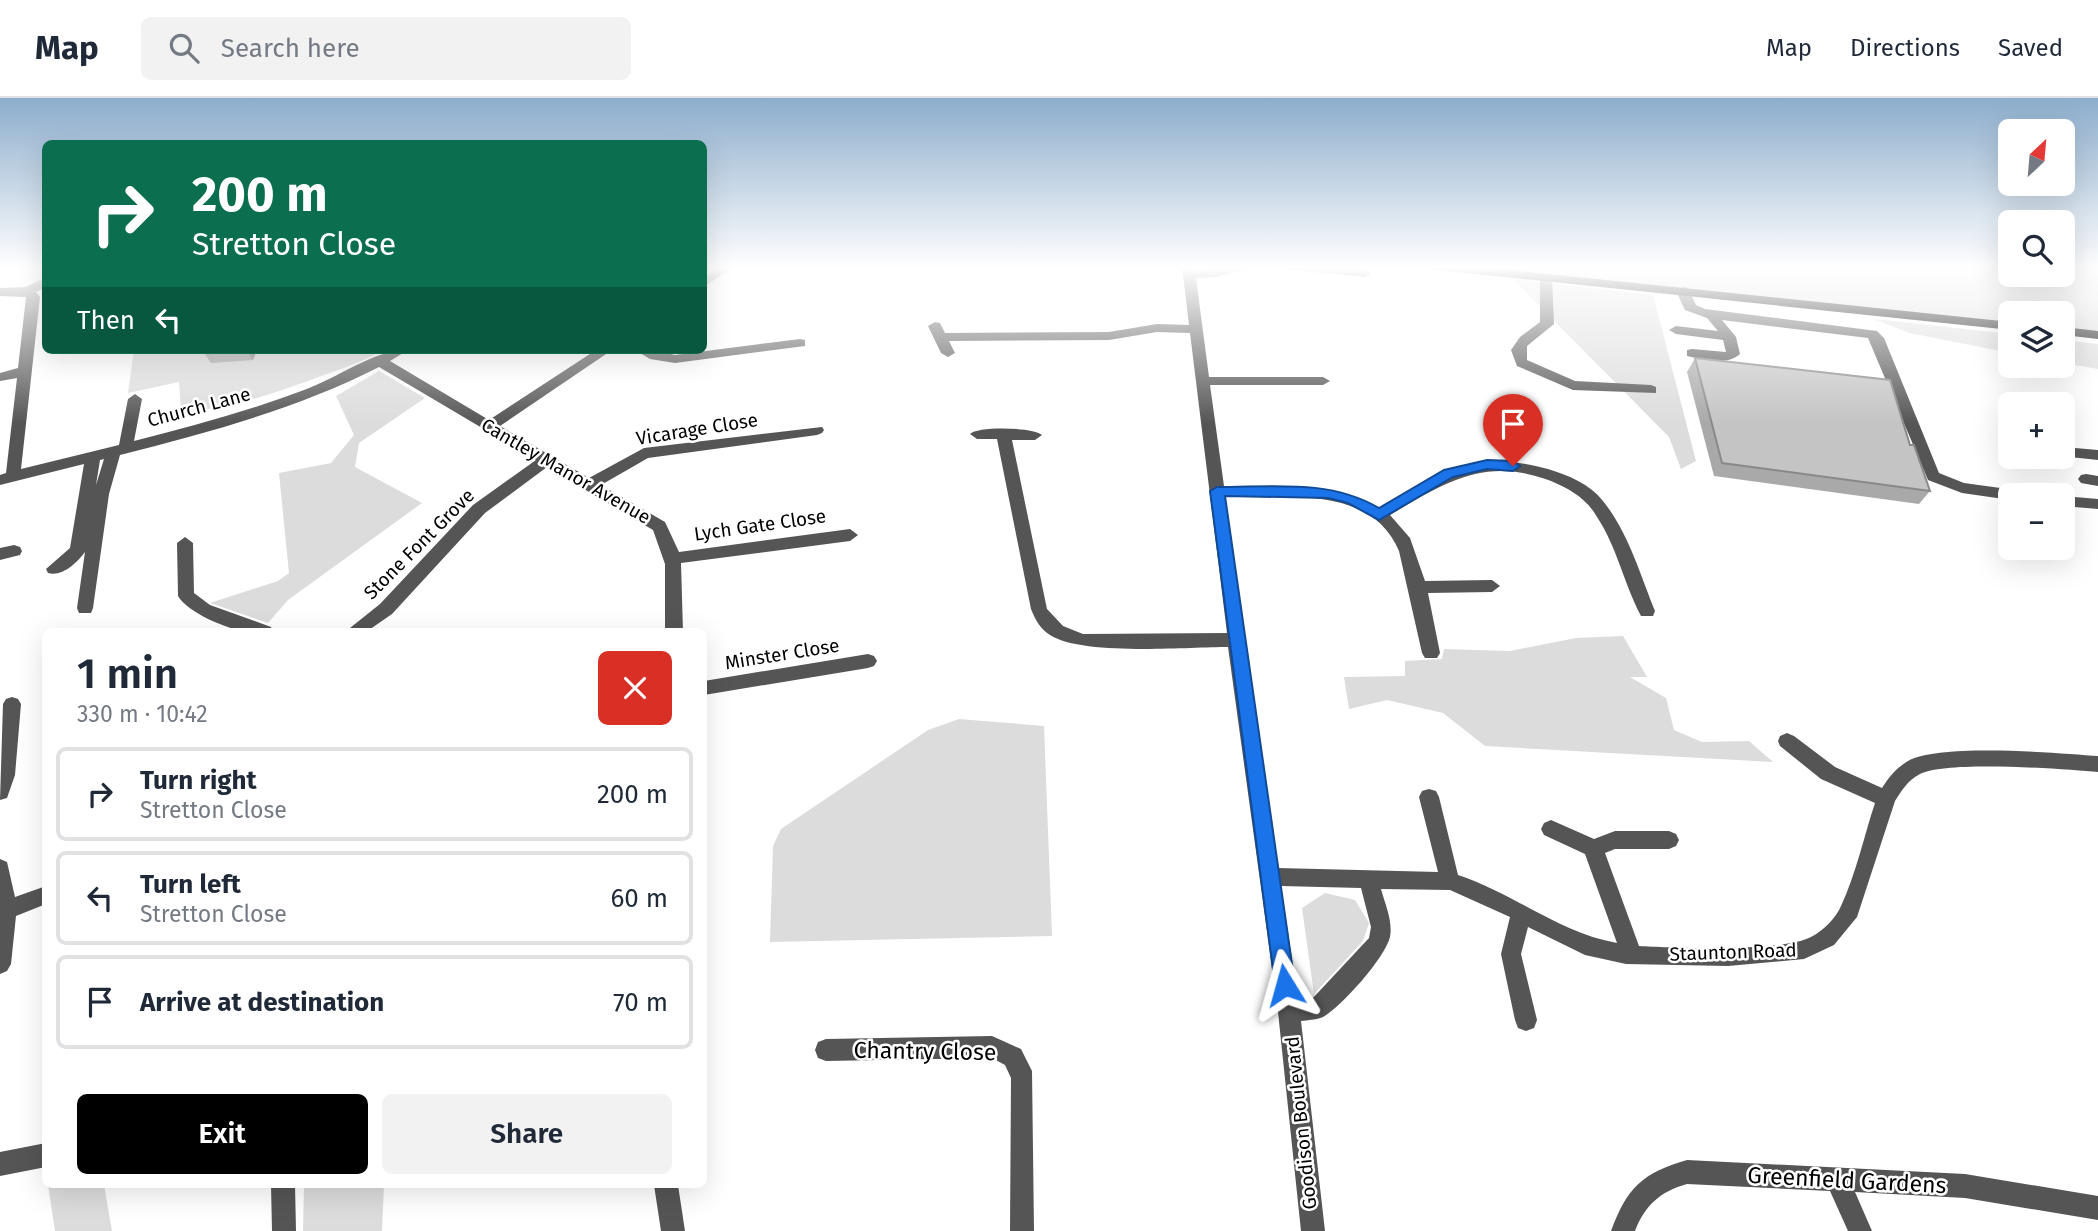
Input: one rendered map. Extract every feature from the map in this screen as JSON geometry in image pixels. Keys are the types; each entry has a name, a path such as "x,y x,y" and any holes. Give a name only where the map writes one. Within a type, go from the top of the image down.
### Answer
{"main road":[{"path":"1946,319 1998,325"},
{"path":"2075,332 2098,335"}],"street":[{"path":"7,478 26,371 31,319"},
{"name":"Goodison Boulevard","path":"1196,319 1236,640 1289,1012 1314,1231"},
{"path":"1547,319 1547,324 1523,341 1518,348 1518,358 1522,363 1573,385 1651,390"},
{"path":"1692,353 1730,357 1733,354 1729,337 1715,319"},
{"path":"1752,319 1867,332 1877,338 1933,476 1962,488 1998,493"},
{"path":"1800,319 1803,325"},
{"path":"948,354 938,332 1109,337 1157,328 1198,329"},
{"path":"1676,330 1729,337"},
{"path":"651,354 675,359 800,343"},
{"name":"Church Lane","path":"7,478 296,399 393,354"},
{"path":"490,426 599,354"},
{"name":"Cantley Manor Avenue","path":"379,361 659,526 668,539 675,558 670,628"},
{"path":"0,377 26,371"},
{"path":"1205,381 1323,381"},
{"path":"85,608 101,494 120,448 135,399"},
{"name":"Vicarage Close","path":"591,484 644,453 817,430"},
{"path":"977,434 1035,435"},
{"path":"1003,435 1039,609 1053,629 1065,637 1083,641 1236,640"},
{"path":"2075,453 2098,455"},
{"path":"54,569 78,550 93,455"},
{"name":"Stone Font Grove","path":"359,628 386,609 479,509 548,459"},
{"path":"1379,515 1449,473 1465,468 1487,464 1513,466 1564,480 1583,491 1603,512 1647,611"},
{"path":"1217,491 1328,493 1352,499 1394,526 1402,537 1430,653"},
{"path":"2075,502 2098,505"},
{"name":"Lych Gate Close","path":"675,558 850,534"},
{"path":"185,543 186,596 204,610 254,628"},
{"path":"1416,587 1492,586"},
{"name":"Minster Close","path":"707,688 868,661"},
{"path":"0,792 6,775 12,704"},
{"path":"1787,741 1828,773 1886,799"},
{"name":"Staunton Road","path":"1269,877 1450,881 1469,887 1588,946 1632,955 1790,953 1817,945 1841,925 1850,910 1886,799 1898,779 1916,766 1943,760 2096,768"},
{"path":"1429,797 1450,881"},
{"path":"1551,829 1593,848 1615,840 1669,840"},
{"path":"1593,848 1632,955"},
{"path":"0,868 6,910 6,942 0,964"},
{"path":"1289,1012 1316,1009 1325,1003 1373,951 1381,927 1368,878"},
{"path":"6,910 42,896"},
{"path":"1521,913 1511,954 1526,1020"},
{"name":"Chantry Close","path":"826,1050 992,1047 1008,1051 1020,1064 1022,1078 1023,1231"},
{"path":"0,1164 42,1156"},
{"name":"Greenfield Gardens","path":"1623,1231 1627,1218 1642,1193 1661,1179 1687,1172 1965,1186 2098,1208"},
{"path":"1838,1181 1860,1231"},
{"path":"283,1188 284,1231"},
{"path":"666,1188 673,1231"}],"shaded area":[{"path":"1552,319 1659,319 1696,461 1681,469 1669,437"},
{"path":"1874,319 1998,333 1998,350 1909,333"},
{"path":"1921,319 1998,319 1998,328"},
{"path":"2075,319 2098,319 2098,338 2075,335"},
{"path":"2075,341 2098,344 2098,369 2075,365"},
{"path":"133,354 375,354 261,397 214,408 181,411 179,382 128,393"},
{"path":"379,371 425,398 359,443 355,467 422,503 288,600 268,623 210,603 278,581 289,573 279,473 331,463 354,435 336,396"},
{"path":"1623,636 1647,677 1630,677 1666,698 1674,730 1702,742 1749,741 1773,762 1485,746 1443,713 1387,700 1349,709 1344,677 1405,676 1405,661 1442,659 1444,649 1510,651 1576,638"},
{"path":"959,719 1044,726 1052,936 770,942 773,846 781,829 928,730"},
{"path":"1325,893 1355,900 1369,923 1363,941 1314,994 1302,908"},
{"path":"48,1188 105,1188 112,1231 55,1231"},
{"path":"304,1188 384,1188 382,1231 303,1231"}],"building":[{"path":"1695,358 1890,380 1910,445 1914,445 1930,491 1722,463"}],"route":[{"path":"1285,985 1217,491 1328,493 1352,499 1379,515 1449,473 1487,464 1513,466"}]}
